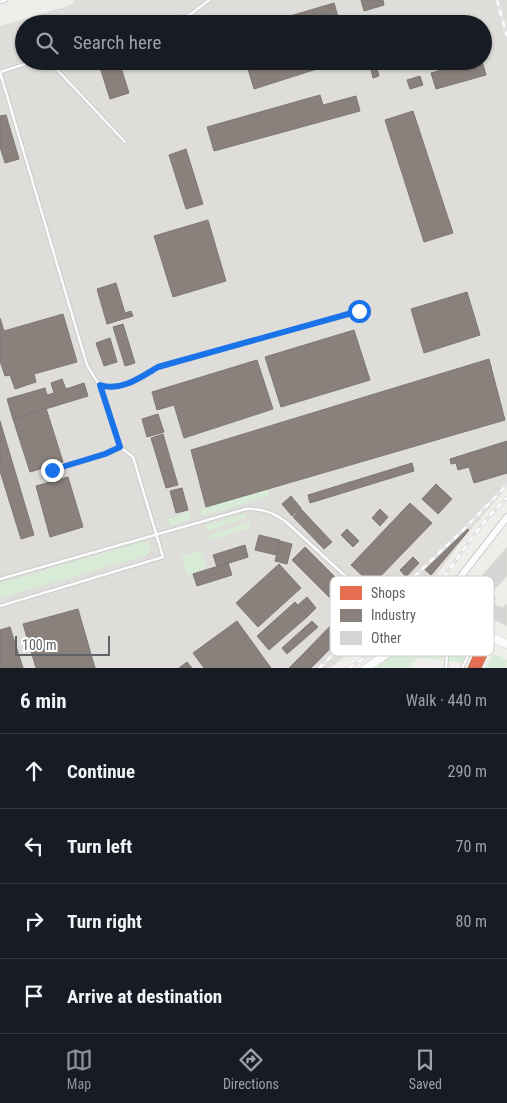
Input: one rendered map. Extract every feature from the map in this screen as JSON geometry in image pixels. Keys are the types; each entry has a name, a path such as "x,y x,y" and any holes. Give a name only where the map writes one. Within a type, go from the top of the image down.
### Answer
{"main road":[{"path":"494,638 507,644"},
{"path":"366,668 382,656"}],"street":[{"path":"462,576 507,517"}],"lane":[{"path":"0,2 6,0"},
{"path":"188,15 209,0"},
{"path":"0,606 163,557 133,457 120,447 100,385 87,365 0,72 15,67"},
{"path":"58,70 124,142"},
{"path":"100,385 110,389 133,382 158,367 359,311"},
{"path":"52,470 105,454 120,447"},
{"path":"0,579 246,509 258,509 276,514 345,576"},
{"path":"462,668 468,656"}],"shaded area":[{"path":"73,0 507,0 507,488 472,528 435,576 330,576 330,656 346,656 330,668 0,668 0,26 15,22 15,70 492,70 492,15 37,15 74,4"}],"green space":[{"path":"267,489 269,496 203,516 201,509"},
{"path":"190,512 190,520 170,526 168,519"},
{"path":"246,513 247,518 206,531 205,525"},
{"path":"249,522 251,528 210,540 208,535"},
{"path":"141,542 148,542 151,547 150,552 145,556 0,598 0,583"},
{"path":"201,550 207,568 187,575 181,556"},
{"path":"494,654 507,660 506,668 486,668"},
{"path":"391,656 443,656 443,660 418,658 407,668 375,668"},
{"path":"450,656 465,656 462,663 449,661"}],"building: Shops":[{"path":"473,656 487,656 481,668 468,668"}],"building: Industry":[{"path":"361,0 383,0 384,5 364,11"},
{"path":"334,3 337,15 294,15"},
{"path":"101,70 122,70 129,93 110,99"},
{"path":"248,70 314,70 254,89"},
{"path":"371,70 377,70 379,76 373,78"},
{"path":"442,70 485,70 486,75 436,89 431,73"},
{"path":"420,76 423,85 410,89 407,80"},
{"path":"320,95 323,105 356,96 360,111 214,151 207,127"},
{"path":"413,111 453,233 424,242 385,120"},
{"path":"6,115 19,159 5,163 0,147 0,116"},
{"path":"186,149 203,204 186,209 169,155"},
{"path":"208,220 226,281 173,297 154,236"},
{"path":"116,283 125,313 131,311 133,316 107,324 97,289"},
{"path":"467,292 480,335 424,353 411,309"},
{"path":"63,314 77,362 34,374 36,382 15,389 10,375 5,376 0,361 0,318 4,331"},
{"path":"123,324 135,363 125,366 113,327"},
{"path":"354,330 370,380 281,407 265,357"},
{"path":"110,338 117,362 104,366 96,343"},
{"path":"489,359 505,420 206,507 191,450"},
{"path":"257,360 273,409 184,438 174,405 157,410 152,392"},
{"path":"62,379 66,389 84,383 88,396 13,419 7,399 45,388 47,395 54,393 51,383"},
{"path":"46,408 63,462 30,472 13,419"},
{"path":"158,414 164,432 147,437 142,419"},
{"path":"0,421 34,535 21,539 0,471"},
{"path":"163,434 178,485 166,488 151,438"},
{"path":"507,441 507,473 474,483 469,467 458,470 456,463 451,464 450,459"},
{"path":"412,463 414,471 310,503 308,495"},
{"path":"68,477 83,527 50,537 36,486"},
{"path":"436,484 452,499 438,514 422,499"},
{"path":"182,488 188,510 176,513 170,491"},
{"path":"291,496 301,508 292,516 282,504"},
{"path":"410,503 432,523 381,576 363,576 351,565"},
{"path":"301,509 332,542 324,549 293,517"},
{"path":"380,509 388,517 380,526 372,518"},
{"path":"466,528 469,530 431,575 423,568"},
{"path":"347,529 359,541 353,547 341,535"},
{"path":"259,535 280,540 276,555 255,550"},
{"path":"280,541 292,544 287,564 275,561"},
{"path":"245,545 248,557 217,567 213,555"},
{"path":"305,547 334,576 330,576 330,598 292,560"},
{"path":"413,557 419,563 407,576 400,570"},
{"path":"228,563 232,575 197,586 193,574"},
{"path":"279,564 301,588 258,627 236,603"},
{"path":"307,597 316,608 308,616 298,605"},
{"path":"295,602 308,616 269,650 257,636"},
{"path":"78,609 95,668 36,668 23,624"},
{"path":"237,621 271,668 204,668 193,653"},
{"path":"312,621 318,627 287,654 282,648"},
{"path":"330,626 330,649 318,661 307,650"},
{"path":"10,627 23,668 0,668 0,630"},
{"path":"307,650 318,661 311,668 289,668"},
{"path":"187,662 192,668 179,668"}],"building: Other":[{"path":"507,547 507,576 494,590 494,576 481,576"},
{"path":"494,604 503,608 507,605 507,626 494,620"}],"railway":[{"path":"497,0 507,36"},
{"path":"415,576 507,485"},
{"path":"444,576 495,509 507,498"},
{"path":"319,668 332,656"},
{"path":"349,668 367,656"}],"route":[{"path":"52,470 105,454 120,447 100,385 110,389 133,382 158,367 359,311"}]}
